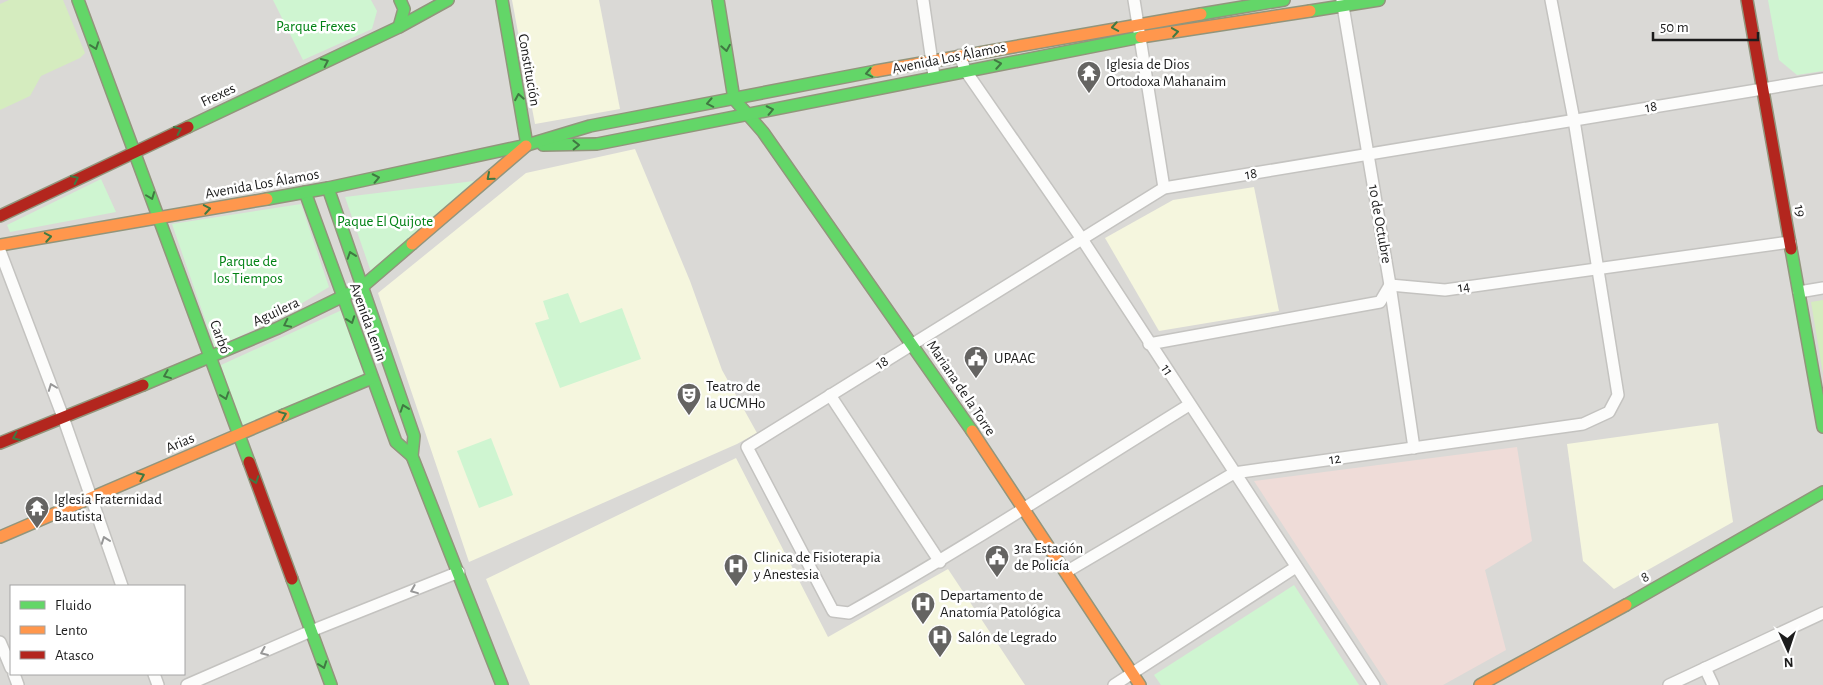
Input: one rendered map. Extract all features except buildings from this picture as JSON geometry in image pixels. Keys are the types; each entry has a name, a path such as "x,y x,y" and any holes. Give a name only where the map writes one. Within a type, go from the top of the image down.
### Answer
{"street":[{"name":"Carbó","path":"78,0 212,357 238,434 331,685"},
{"path":"399,27 404,9 400,0"},
{"name":"Frexes","path":"0,216 399,27 448,0"},
{"name":"Constitución","path":"502,0 527,145"},
{"path":"718,0 734,99"},
{"path":"923,0 934,76"},
{"path":"1134,0 1164,188"},
{"name":"Avenida Los Álamos","path":"0,245 328,188 527,145 590,126 960,55 1138,23 1284,0"},
{"name":"Avenida Los Álamos","path":"527,145 597,144 934,76 1140,37 1343,3 1379,0"},
{"path":"1551,0 1574,120 1598,268"},
{"name":"19","path":"1747,0 1823,427"},
{"name":"10 de Octubre","path":"1343,3 1390,285 1414,448"},
{"name":"11","path":"960,55 965,70 1082,239 1374,685"},
{"name":"18","path":"940,562 849,613 833,612 747,447 1164,188 1823,78"},
{"name":"Mariana de la Torre","path":"734,99 764,132 912,344 1024,507 1140,685"},
{"name":"Aguilera","path":"0,443 212,357 362,287 527,145"},
{"name":"Avenida Lenin","path":"328,188 414,436 412,456"},
{"name":"Avenida Lenin","path":"305,192 396,442 412,456 502,685"},
{"name":"14","path":"1390,285 1445,290 1790,242"},
{"path":"0,251 63,417 122,585"},
{"name":"12","path":"1066,572 1234,473 1583,424 1609,412 1618,395 1598,268"},
{"path":"1149,344 1380,302 1390,285"},
{"path":"1799,292 1823,288"},
{"name":"Arias","path":"0,537 372,378"},
{"path":"830,395 940,562 1024,507 1190,405"},
{"name":"8","path":"1480,685 1660,586 1823,492"},
{"path":"1114,685 1296,567"},
{"path":"187,685 311,631 459,572"},
{"path":"1669,685 1823,613"},
{"path":"0,642 10,666"},
{"path":"1705,668 1713,685"}],"shaded area":[{"path":"0,0 1823,0 1823,685 0,685"},
{"path":"512,0 599,0 620,109 535,124"},
{"path":"635,149 690,281 722,370 757,433 737,444 469,562 378,293 526,173"},
{"path":"1254,187 1279,311 1159,331 1105,238 1173,200"},
{"path":"1718,423 1733,522 1614,589 1583,561 1567,444"},
{"path":"1517,447 1532,541 1485,570 1506,650 1443,685 1388,685 1254,481"},
{"path":"736,458 828,637 948,569 1025,685 530,685 486,579"}],"green space":[{"path":"9,0 63,0 85,53 80,58 41,76 30,96 0,110 0,4"},
{"name":"Parque Frexes","path":"273,0 371,0 377,11 372,29 303,60"},
{"path":"1768,0 1823,0 1823,71 1797,75 1779,60"},
{"path":"101,179 116,212 10,232 7,225"},
{"name":"Paque El Quijote","path":"474,181 371,272 345,197"},
{"name":"Parque de los Tiempos","path":"301,204 329,287 274,320 215,348 172,224"},
{"path":"568,293 580,323 622,308 641,359 560,388 535,323 549,319 543,301"},
{"path":"1823,300 1823,374 1811,302"},
{"path":"342,310 365,376 241,426 221,365"},
{"path":"491,438 513,495 479,508 457,451"},
{"path":"1294,585 1359,685 1161,685 1154,675"}],"traffic: fast":[{"path":"78,0 249,462"},
{"path":"399,27 404,9 400,0"},
{"path":"188,127 399,27 448,0"},
{"path":"502,0 527,145"},
{"path":"718,0 734,99 763,132 972,431"},
{"path":"1201,14 1284,0"},
{"path":"1310,11 1379,0"},
{"path":"543,145 597,144 1141,37"},
{"path":"267,199 328,188 527,145 590,126 876,71"},
{"path":"328,188 414,436 412,456 502,685"},
{"path":"305,192 396,442 412,456"},
{"path":"143,385 278,328 362,287 412,244"},
{"path":"1791,249 1823,427"},
{"path":"284,415 372,378"},
{"path":"1626,605 1823,492"},
{"path":"292,579 331,685"}],"traffic: slow":[{"path":"1141,37 1310,11"},
{"path":"876,71 1201,14"},
{"path":"412,244 526,146"},
{"path":"0,245 267,199"},
{"path":"0,537 284,415"},
{"path":"972,431 1140,685"},
{"path":"1480,685 1626,605"}],"traffic: jam":[{"path":"1747,0 1791,249"},
{"path":"0,216 188,127"},
{"path":"0,443 143,385"},
{"path":"249,462 292,579"}],"place":[{"name":"Iglesia de Dios Ortodoxa Mahanaim","path":"1089,94"},
{"name":"UPAAC","path":"976,379"},
{"name":"Teatro de la UCMHo","path":"689,416"},
{"name":"Iglesia Fraternidad Bautista","path":"37,529"},
{"name":"3ra Estación de Policía","path":"997,578"},
{"name":"Clinica de Fisioterapia y Anestesia","path":"736,587"},
{"name":"Departamento de Anatomía Patológica","path":"923,625"},
{"name":"Salón de Legrado","path":"940,658"}]}
